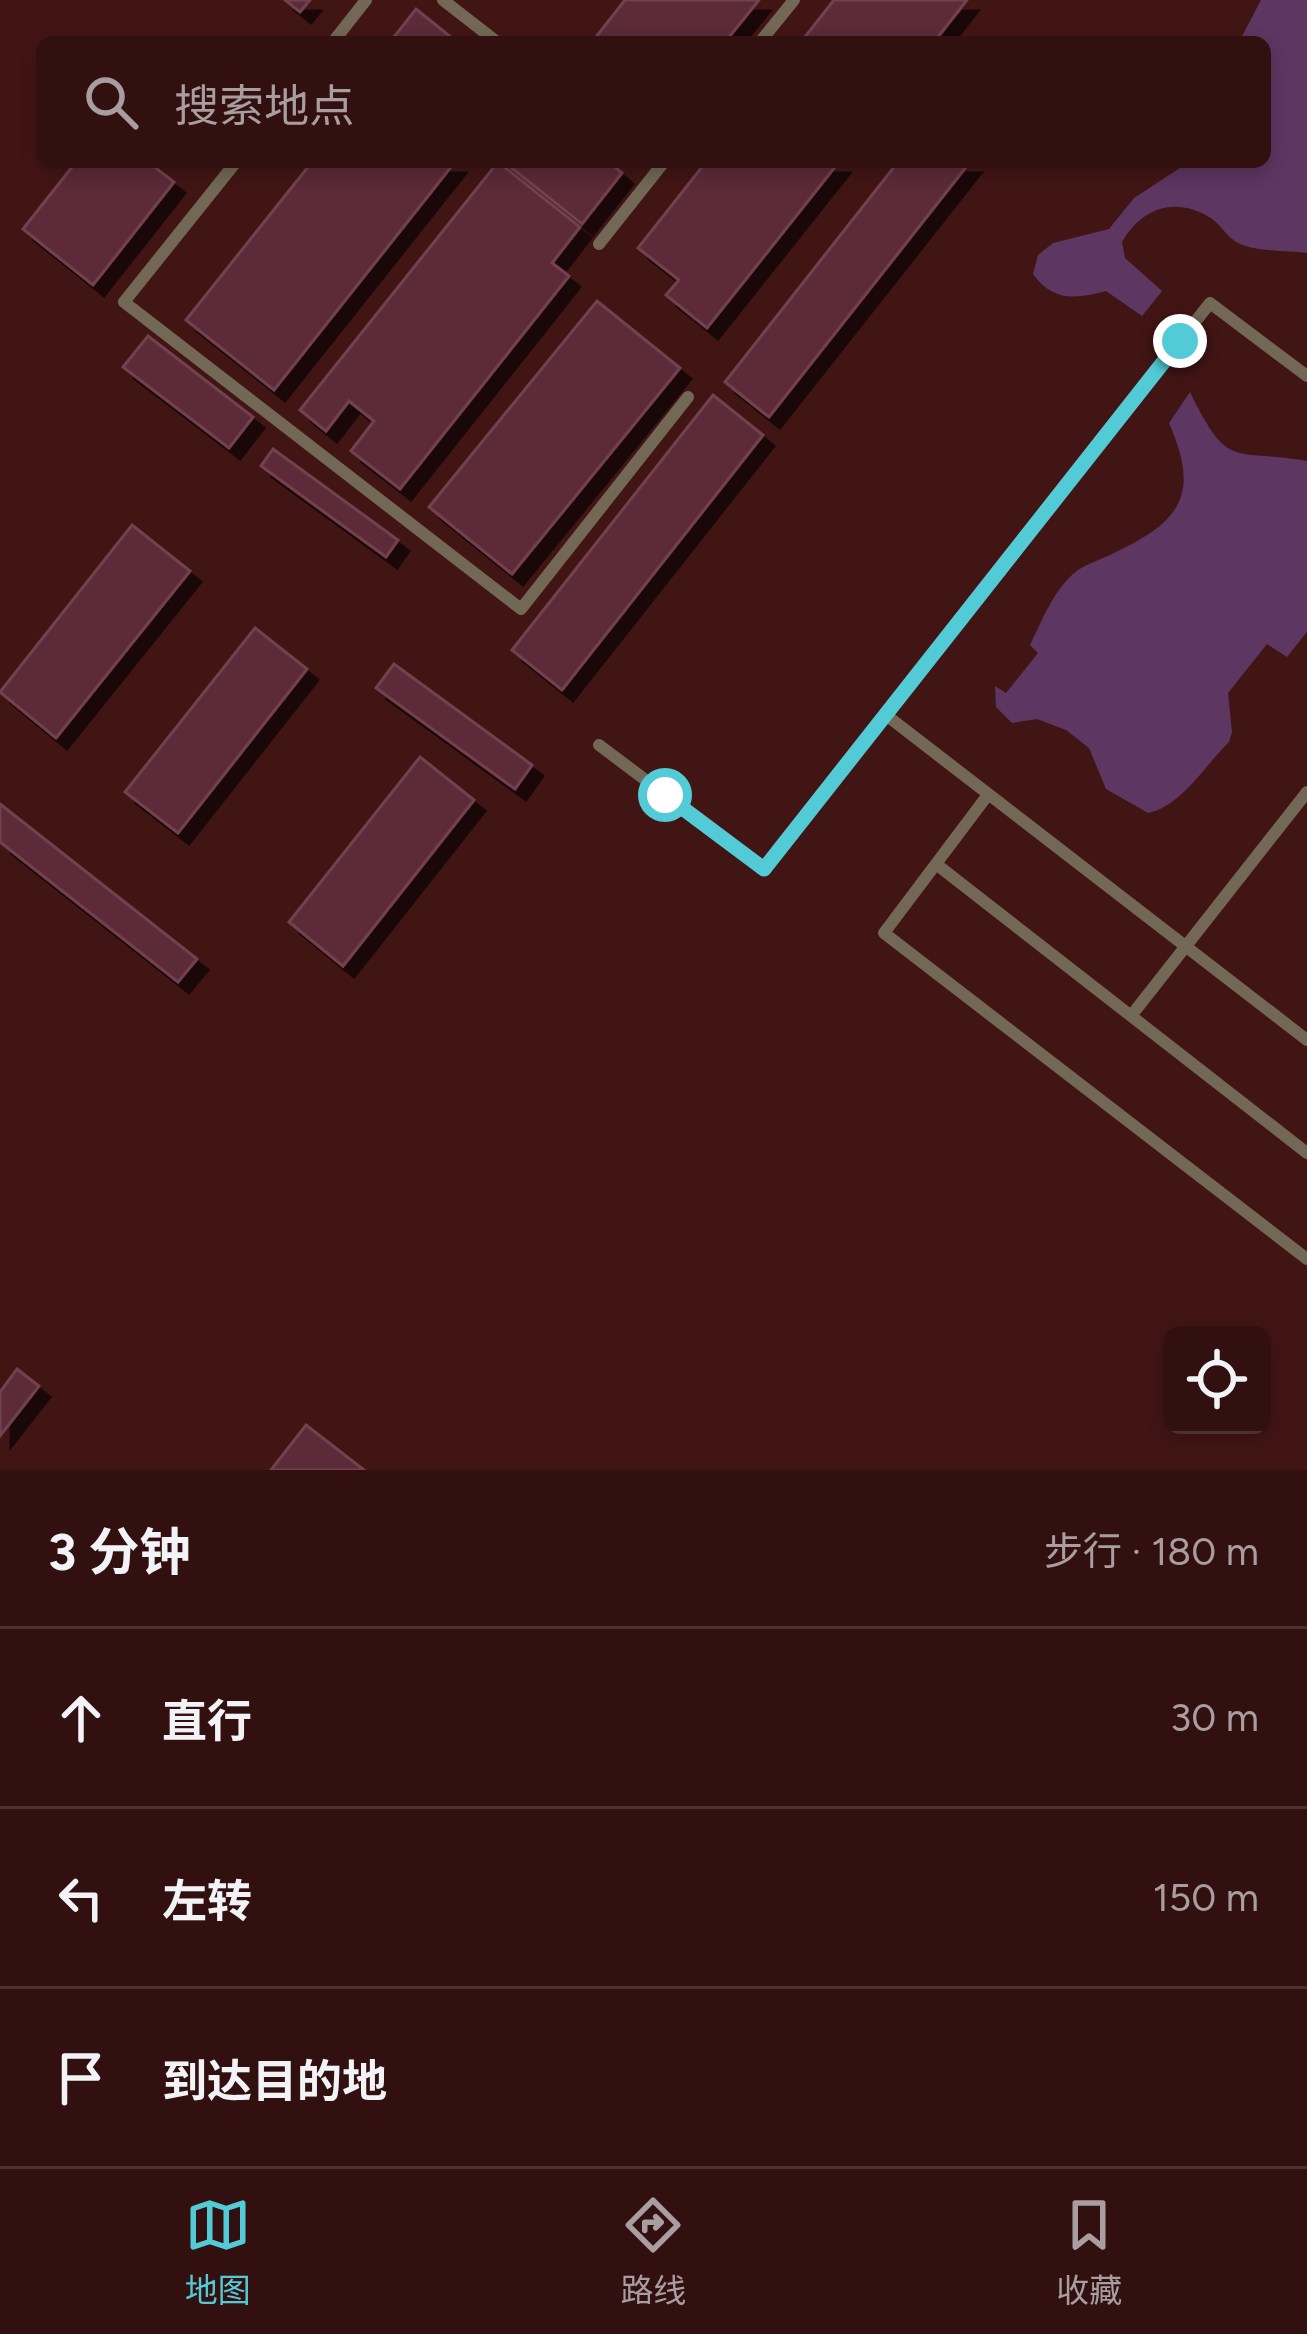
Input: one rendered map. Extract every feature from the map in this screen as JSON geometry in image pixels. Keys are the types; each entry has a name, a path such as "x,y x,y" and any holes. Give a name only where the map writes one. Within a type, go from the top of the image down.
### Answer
{"lane":[{"path":"338,36 366,0"},
{"path":"443,0 489,36"},
{"path":"765,36 794,0"},
{"path":"231,168 124,302 521,609 688,398"},
{"path":"599,244 656,168"},
{"path":"598,745 764,869 1210,304 1307,376"},
{"path":"886,715 1307,1040"},
{"path":"1131,1016 1307,792"},
{"path":"987,796 884,933 1307,1259"},
{"path":"936,864 1307,1153"}],"shaded area":[{"path":"1261,0 1307,0 1307,253 1247,247 1211,218 1173,207 1139,220 1122,242 1125,258 1162,291 1142,316 1106,291 1075,297 1049,290 1033,274 1038,255 1053,243 1109,229 1134,198 1180,168 1271,168 1271,36 1242,36"},
{"path":"1190,392 1214,435 1235,452 1307,461 1307,632 1287,657 1267,644 1228,693 1229,742 1182,794 1148,813 1106,789 1089,748 1066,730 1037,719 1012,723 996,707 995,686 1006,693 1038,653 1030,645 1053,598 1073,574 1156,529 1179,503 1183,469 1169,423"}],"building":[{"path":"285,0 310,0 300,12"},
{"path":"625,0 759,0 730,36 597,36"},
{"path":"834,0 967,0 939,36 806,36"},
{"path":"416,9 450,36 395,36"},
{"path":"71,168 156,168 174,182 93,285 23,229"},
{"path":"307,168 450,168 274,390 186,320"},
{"path":"493,168 506,168 580,227 552,263 569,276 400,489 351,451 374,421 349,401 326,431 300,410"},
{"path":"512,168 616,168 622,173 582,224"},
{"path":"701,168 834,168 707,328 666,295 679,280 638,248"},
{"path":"893,168 965,168 769,417 725,382"},
{"path":"597,301 680,368 512,574 429,507"},
{"path":"148,336 253,417 229,448 123,367"},
{"path":"713,395 763,435 562,690 512,650"},
{"path":"273,449 398,540 386,557 261,466"},
{"path":"132,525 190,571 56,738 0,692"},
{"path":"255,628 307,669 178,833 125,792"},
{"path":"394,664 532,765 515,789 376,688"},
{"path":"420,757 474,800 343,966 289,922"},
{"path":"0,804 197,959 178,982 0,842"},
{"path":"17,1369 39,1386 0,1436 0,1392"},
{"path":"306,1425 364,1470 271,1470"}],"route":[{"path":"665,795 764,869 1180,341"}]}
